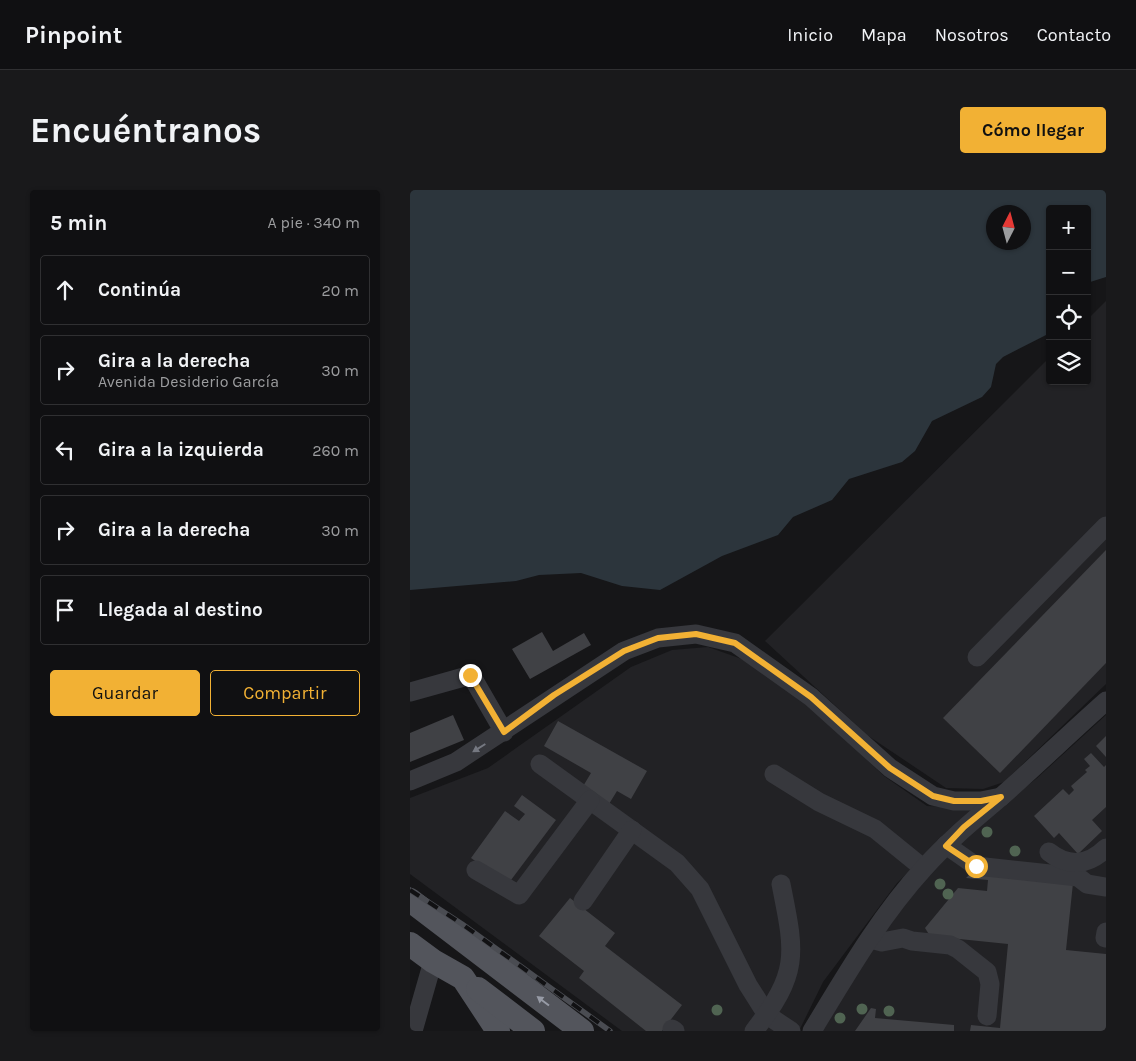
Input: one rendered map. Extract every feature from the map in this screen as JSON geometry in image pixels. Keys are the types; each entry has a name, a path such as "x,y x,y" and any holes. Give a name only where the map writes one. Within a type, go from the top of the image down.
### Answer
{"main road":[{"path":"410,900 582,1031"},
{"path":"410,944 433,961 463,978 533,1031"},
{"path":"463,978 498,1031"}],"street":[{"path":"978,657 1106,526"},
{"path":"410,781 456,762 504,732 554,695 624,651 658,638 696,634 735,643 811,697 890,768 933,796 954,801 981,801 1001,797"},
{"path":"410,692 470,675 504,732"},
{"path":"812,1031 848,972 894,904 923,868 964,827 1001,797 1106,701"},
{"path":"540,764 677,863 700,889 748,985 767,1015 791,1031"},
{"path":"774,774 819,802 875,829 923,868"},
{"path":"476,870 519,895 590,800"},
{"path":"583,901 632,830"},
{"path":"946,846 976,866 1078,877 1087,884 1106,887"},
{"path":"1049,852 1062,860 1084,862 1097,857 1106,848"},
{"path":"754,1031 767,1015 785,985 791,959 790,930 780,884"},
{"path":"1105,938 1106,932"},
{"path":"871,939 882,942 903,938 912,941 950,945 958,949 987,972 990,984 987,1016"},
{"path":"413,1031 433,961"}],"shaded area":[{"path":"410,190 1106,190 1106,277 1091,282 1091,205 1046,205 1046,335 1003,357 996,364 991,387 982,397 932,421 915,451 902,462 849,479 832,500 793,517 778,535 722,556 660,590 622,586 581,573 539,575 516,581 410,590"},
{"path":"1106,301 1106,684 1004,782 983,789 946,788 867,735 765,641 1046,361 1046,385 1091,385 1091,316"},
{"path":"708,647 753,663 818,713 884,776 927,806 974,808 897,883 823,982 799,1031 622,1031 410,874 410,798 488,768 631,667 672,650"},
{"path":"1106,715 1106,1031 812,1031 838,981 960,838 1036,779"}],"building":[{"path":"1106,550 1106,663 1000,773 943,718"},
{"path":"542,632 553,651 584,633 591,645 530,679 512,649"},
{"path":"453,715 464,740 410,762 410,733"},
{"path":"558,721 647,771 631,799 617,791 609,804 582,788 591,773 544,746"},
{"path":"1106,736 1106,757 1096,746"},
{"path":"1091,753 1104,767 1106,765 1106,807 1092,820 1102,831 1078,854 1059,833 1054,838 1034,816 1063,789 1069,795 1074,790 1071,786 1087,772 1085,770 1090,766 1084,759"},
{"path":"522,795 556,820 508,884 471,858 505,811 519,821 525,814 514,806"},
{"path":"971,873 1073,883 1066,950 1106,954 1106,1031 970,1031 971,1025 1000,1028 1008,944 930,936 925,928 958,888 987,891 988,880 966,878"},
{"path":"570,898 615,933 605,946 682,1005 662,1031 646,1031 579,978 584,971 539,936"},
{"path":"871,1008 876,1009 875,1018 954,1025 954,1031 855,1031"}],"railway":[{"path":"410,890 462,924 610,1031"}],"route":[{"path":"470,675 504,732 554,695 624,651 658,638 696,634 735,643 811,697 890,768 933,796 954,801 981,801 1001,797 964,827 946,846 976,866"}]}
